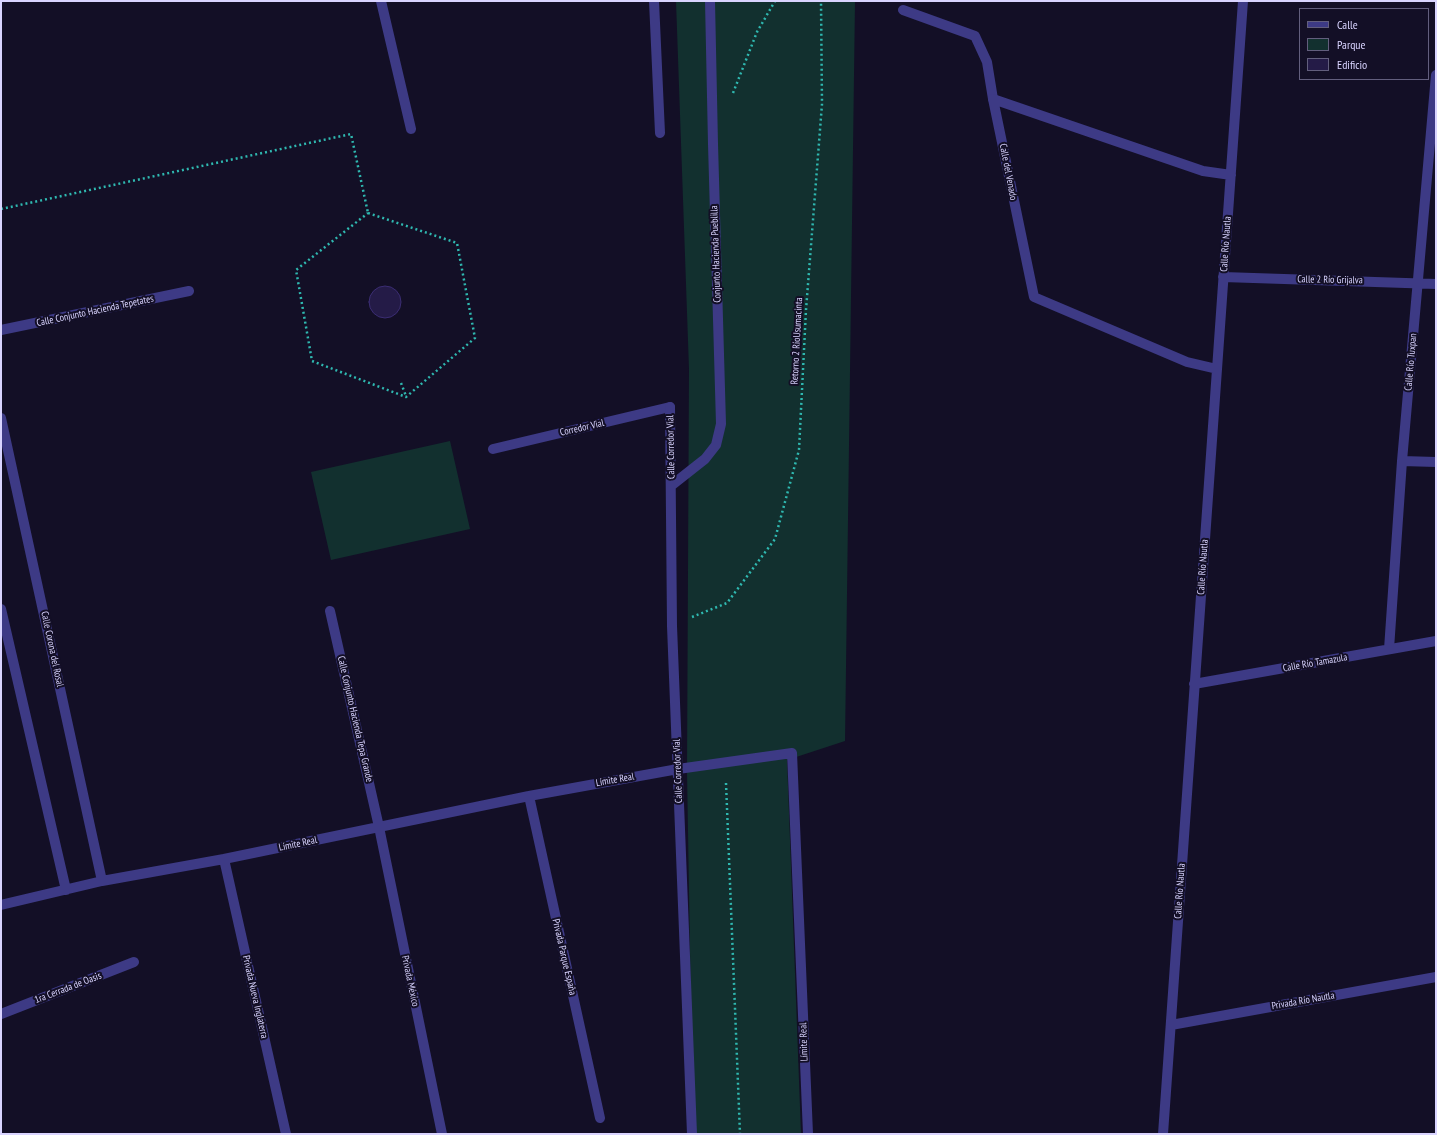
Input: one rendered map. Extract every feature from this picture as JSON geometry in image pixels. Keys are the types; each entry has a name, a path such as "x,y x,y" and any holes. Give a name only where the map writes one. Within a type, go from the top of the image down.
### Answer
{"street":[{"path":"381,1 411,129"},
{"path":"654,1 660,133"},
{"name":"Conjunto Hacienda Pueblilla","path":"672,486 709,454 716,445 721,424 710,1"},
{"name":"Calle Río Nautla","path":"1163,1134 1243,1"},
{"path":"903,10 975,36 987,62 994,99 1203,171 1231,175"},
{"name":"Calle Río Tuxpan","path":"1389,649 1402,461 1435,106 1436,75"},
{"name":"Calle del Venado","path":"994,99 1034,297 1187,362 1217,369"},
{"name":"Calle 2 Río Grijalva","path":"1224,278 1418,282 1436,284"},
{"name":"Calle Conjunto Hacienda Tepetates","path":"1,330 189,291"},
{"name":"Calle Corredor Vial","path":"670,407 672,486 672,626 692,1134"},
{"name":"Corredor Vial","path":"493,449 670,407"},
{"name":"Calle Corona del Rosal","path":"1,418 102,881"},
{"path":"1402,461 1436,462"},
{"path":"1,609 66,890"},
{"name":"Calle Conjunto Hacienda Tepa Grande","path":"330,611 379,827"},
{"name":"Calle Río Tamazula","path":"1194,684 1436,641"},
{"name":"Límite Real","path":"1,904 102,881 224,860 529,796 678,769 792,752 808,1134"},
{"name":"Privada Parque España","path":"529,796 600,1118"},
{"name":"Privada México","path":"379,827 442,1134"},
{"name":"Privada Nueva Inglaterra","path":"224,860 286,1134"},
{"name":"1ra Cerrada de Oasis","path":"1,1014 134,962"},
{"name":"Privada Río Nautla","path":"1171,1025 1436,977"}],"path":[{"path":"732,95 757,32 775,1"},
{"name":"Retorno 2 RíoUsumacinta","path":"672,626 727,602 775,539 799,450 806,310 822,104 821,1"},
{"path":"1,209 351,134 368,214"},
{"path":"368,214 457,243 475,338 406,397"},
{"path":"368,214 296,270 312,361 406,397"},
{"path":"401,383 406,397"},
{"path":"725,762 740,1134"}],"green space":[{"path":"676,1 855,1 845,741 787,760 801,1134 693,1134 687,771 689,369"},
{"path":"450,441 470,529 331,560 311,472"}],"building":[{"path":"382,286 388,286 397,290 401,302 397,314 388,318 382,318 373,314 369,305 369,299 373,290"}]}
